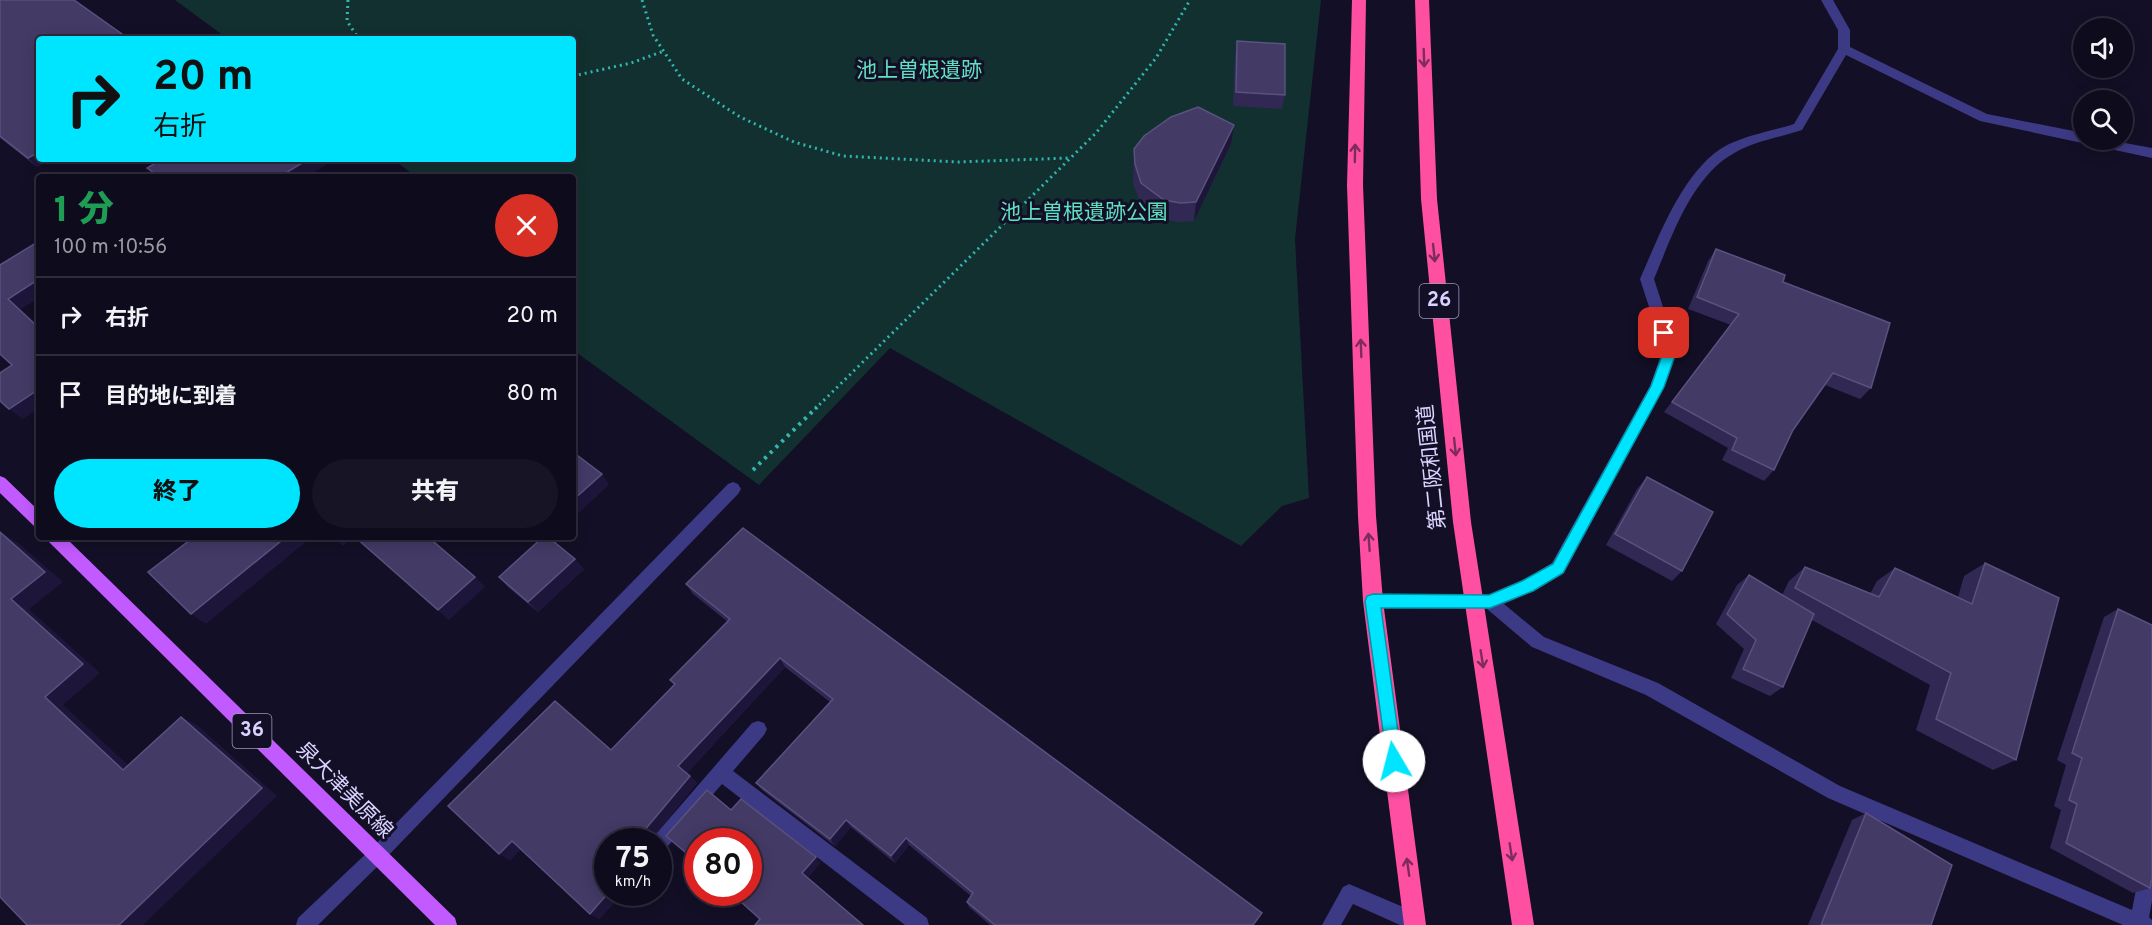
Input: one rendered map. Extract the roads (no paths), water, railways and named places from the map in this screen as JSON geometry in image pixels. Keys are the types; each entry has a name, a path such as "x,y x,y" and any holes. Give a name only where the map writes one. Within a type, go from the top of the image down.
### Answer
{"highway":[{"path":"1359,0 1355,185 1367,516 1373,601 1415,923"},
{"name":"第二阪和国道","path":"1422,0 1428,199 1523,925"}],"main road":[{"path":"0,483 36,518"},
{"name":"泉大津美原線","path":"58,540 448,925"}],"street":[{"path":"1373,601 1481,602 1528,586 1558,568 1657,387 1670,350 1647,279 1672,223 1709,164 1730,149 1798,127 1844,49 1844,30 1827,0"},
{"path":"1844,49 1984,118 2073,136"},
{"path":"2133,149 2152,153"},
{"path":"305,925 377,855 733,489"},
{"path":"1481,602 1538,642 1652,689 1834,792 2142,923 2152,854"},
{"path":"672,828 758,729"},
{"path":"721,772 909,922"},
{"path":"1331,925 1349,893 1415,923"}],"park label":[{"name":"池上曽根遺跡","path":"919,71"},
{"name":"池上曽根遺跡公園","path":"1084,213"}]}
